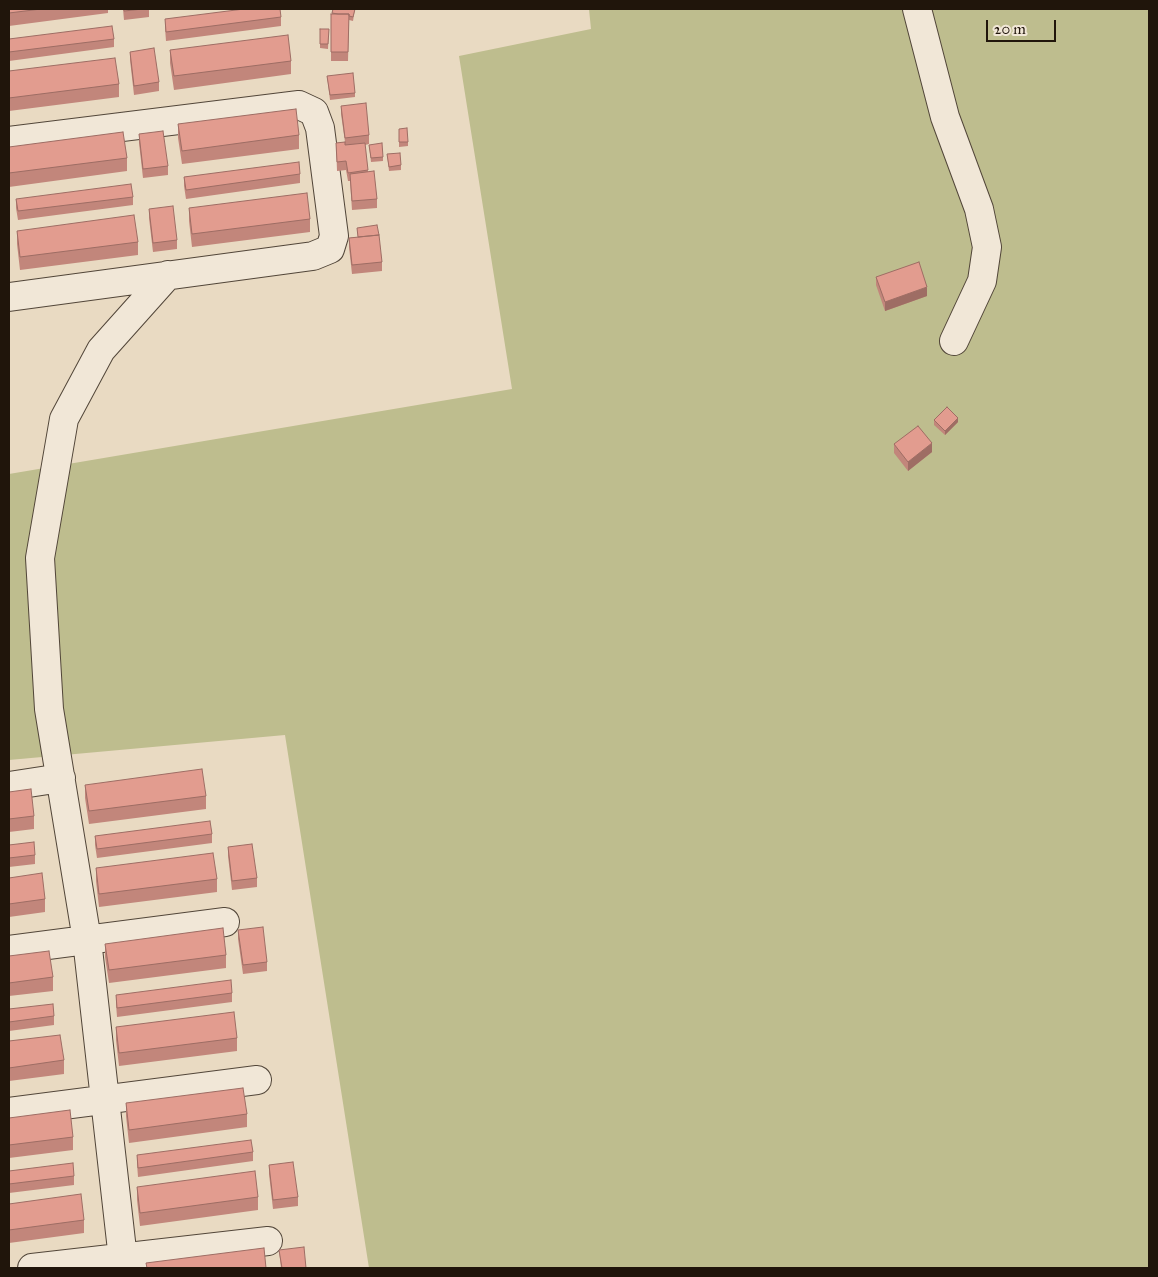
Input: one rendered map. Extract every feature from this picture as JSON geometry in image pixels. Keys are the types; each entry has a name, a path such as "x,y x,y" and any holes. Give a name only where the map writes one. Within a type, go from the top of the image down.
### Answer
{"street":[{"path":"917,9 945,117 979,209 987,247 982,281 954,341"},
{"path":"9,141 299,106 314,112 320,128 334,236 330,250 313,256 9,297"},
{"path":"123,1263 87,940 49,709 40,558 64,419 101,350 168,275"},
{"path":"9,786 61,778"},
{"path":"9,950 225,922"},
{"path":"9,1112 257,1080"},
{"path":"32,1268 123,1263 268,1241"}],"shaded area":[{"path":"589,9 1149,9 1149,1268 369,1268 285,735 9,760 9,474 512,389 459,56 591,29"}],"building":[{"path":"9,9 41,9 9,13"},
{"path":"124,9 143,9 124,11"},
{"path":"244,9 280,9 281,17 166,32 165,19"},
{"path":"333,9 355,9 353,17 349,16 349,14 332,13"},
{"path":"331,14 349,14 348,52 331,52"},
{"path":"112,26 114,39 9,52 9,39"},
{"path":"320,29 329,29 328,44 320,44"},
{"path":"288,35 291,61 174,76 170,50"},
{"path":"154,48 159,82 134,86 130,52"},
{"path":"115,58 119,84 9,98 9,71"},
{"path":"353,73 355,93 330,95 327,76"},
{"path":"366,103 369,135 345,138 341,106"},
{"path":"296,109 299,135 182,151 178,124"},
{"path":"407,128 408,142 399,142 399,129"},
{"path":"163,131 168,166 143,169 139,134"},
{"path":"123,132 127,158 9,173 9,147"},
{"path":"345,142 345,145 365,143 368,170 348,173 346,161 337,162 336,143"},
{"path":"382,143 383,157 371,158 369,145"},
{"path":"400,153 401,165 389,167 387,154"},
{"path":"299,162 300,174 186,190 184,177"},
{"path":"374,171 377,199 352,201 350,174"},
{"path":"131,184 133,197 18,211 16,199"},
{"path":"307,193 310,219 192,234 189,208"},
{"path":"173,206 177,240 153,243 149,209"},
{"path":"134,215 138,242 20,257 17,231"},
{"path":"377,225 379,235 358,237 357,228"},
{"path":"379,235 382,262 352,265 349,238"},
{"path":"919,262 927,287 885,302 876,277"},
{"path":"947,407 958,418 945,431 934,420"},
{"path":"918,426 932,443 908,462 894,444"},
{"path":"202,769 206,796 89,811 85,785"},
{"path":"31,789 34,816 9,819 9,792"},
{"path":"210,821 212,834 97,849 95,836"},
{"path":"34,842 35,855 9,858 9,845"},
{"path":"252,844 257,878 232,881 228,847"},
{"path":"213,853 217,879 99,894 96,868"},
{"path":"42,873 45,899 9,904 9,878"},
{"path":"263,927 267,962 243,965 238,930"},
{"path":"223,928 226,955 109,970 105,944"},
{"path":"49,951 53,977 9,983 9,956"},
{"path":"231,980 232,993 117,1008 116,995"},
{"path":"53,1004 54,1016 9,1022 9,1009"},
{"path":"234,1012 237,1038 119,1053 116,1027"},
{"path":"60,1035 64,1060 9,1068 9,1041"},
{"path":"243,1088 247,1114 129,1130 126,1103"},
{"path":"70,1110 73,1137 9,1145 9,1118"},
{"path":"251,1140 253,1152 138,1168 137,1155"},
{"path":"293,1162 298,1197 273,1200 269,1165"},
{"path":"73,1163 74,1176 9,1184 9,1171"},
{"path":"255,1171 258,1197 140,1213 137,1187"},
{"path":"81,1194 84,1220 9,1230 9,1204"},
{"path":"304,1247 306,1268 282,1268 279,1250"},
{"path":"264,1248 266,1268 147,1268 146,1263"}]}
